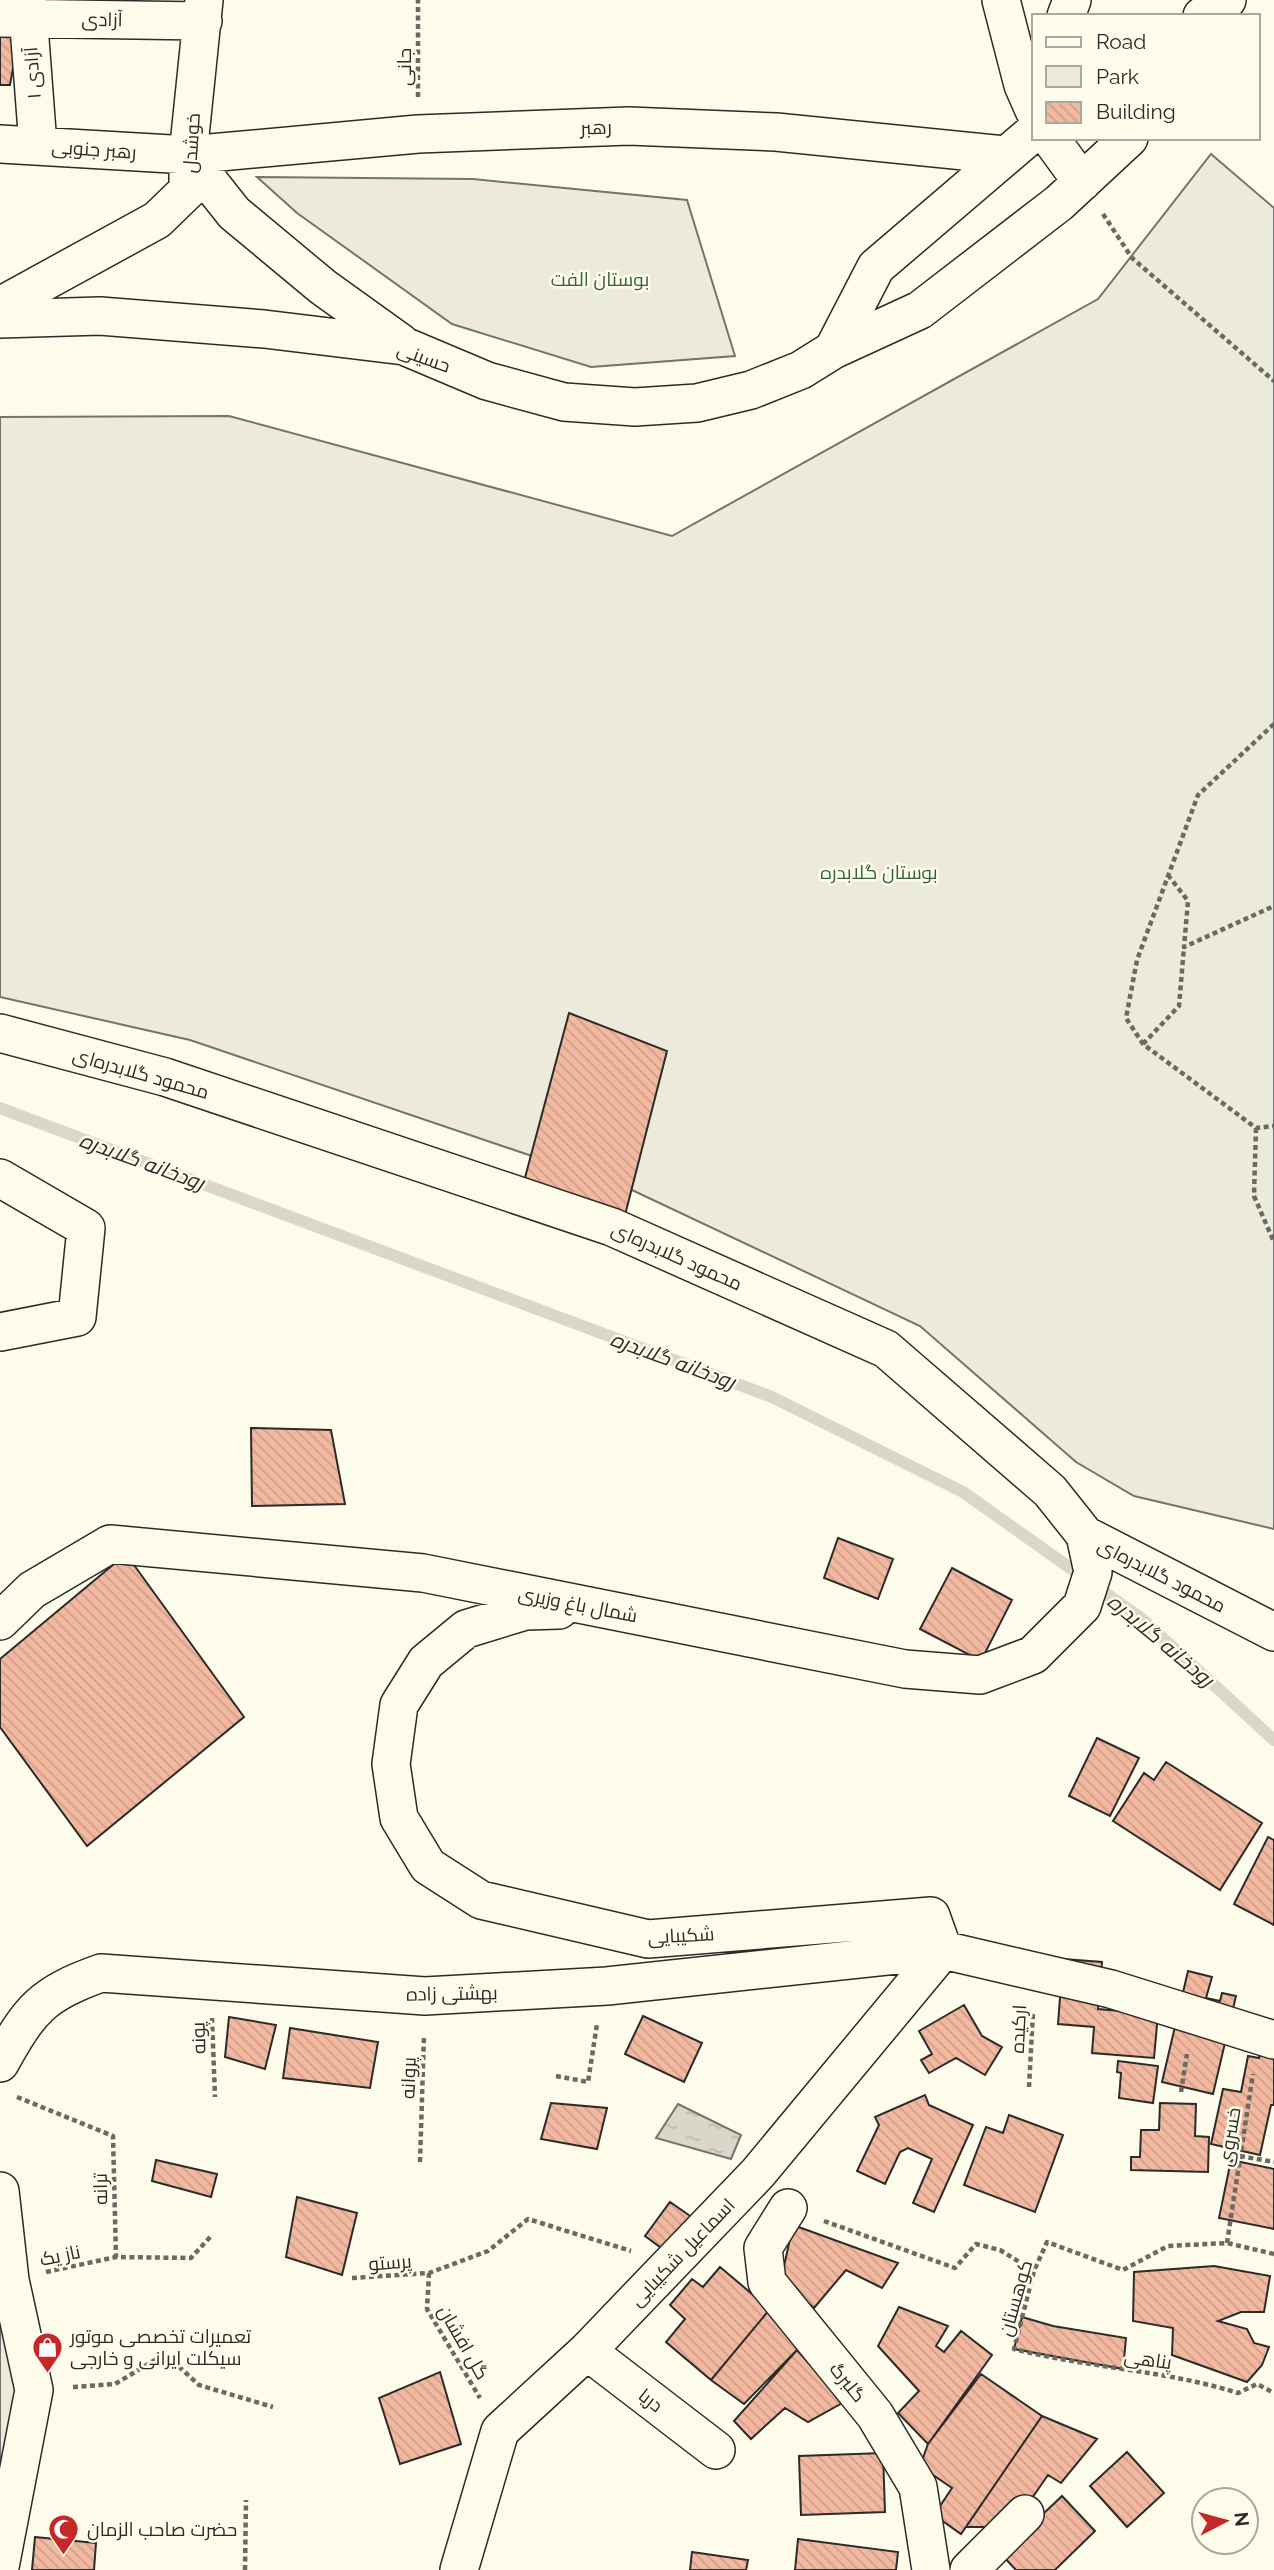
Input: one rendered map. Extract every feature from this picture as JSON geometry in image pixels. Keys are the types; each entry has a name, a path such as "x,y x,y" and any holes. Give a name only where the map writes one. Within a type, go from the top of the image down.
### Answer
{"street":[{"path":"1001,0 1031,88"},
{"path":"1205,14 1227,0"},
{"name":"آزادی","path":"18,12 204,10"},
{"name":"خوشدل","path":"0,306 157,220 188,190 188,155 204,10"},
{"name":"آزادی ۱","path":"18,12 38,145"},
{"name":"رهبر","path":"188,155 418,134 629,126 776,132 1004,155"},
{"path":"834,350 876,267 1032,134"},
{"path":"1051,140 1082,182"},
{"name":"حسینی","path":"0,319 100,316 264,329 404,346 487,382 564,402 635,407 697,403 751,390 802,369 834,350 920,310 1059,203 1127,140"},
{"name":"رهبر جنوبی","path":"0,144 188,155"},
{"path":"188,155 234,213 323,287 404,346"},
{"name":"محمود گلابدره‌ای","path":"0,1033 164,1077 612,1227 886,1349 1050,1491 1085,1535 1274,1632"},
{"path":"0,1178 86,1228 77,1317 0,1332"},
{"name":"شمال باغ وزیری","path":"0,1621 32,1590 110,1544 423,1573 905,1669 979,1675 1032,1655 1088,1589 1085,1535"},
{"name":"شکیبایی","path":"595,1607 525,1611 467,1629 426,1662 399,1705 391,1764 399,1818 428,1866 481,1900 648,1939 931,1916 943,1950"},
{"path":"943,1950 1111,1989 1266,2037"},
{"name":"بهشتی زاده","path":"6,2079 26,2017 65,1986 101,1973 425,1996 607,1986 943,1950"},
{"name":"اسماعیل شکیبایی","path":"500,2431 587,2351 752,2179 943,1950"},
{"path":"752,2179 795,2211"},
{"path":"0,2191 10,2280 34,2390 0,2567"},
{"name":"گلبرگ","path":"795,2211 762,2248 767,2282 875,2415 918,2487 930,2570"},
{"name":"دریا","path":"587,2351 716,2450"},
{"path":"459,2570 500,2431"},
{"path":"969,2570 1025,2514"}],"path":[{"name":"جانی","path":"418,0 418,134"},
{"path":"1082,182 1132,258 1274,381"},
{"path":"1274,724 1198,795 1137,960 1126,1018 1143,1044 1256,1129 1274,1126"},
{"path":"1143,1044 1179,1006 1188,901 1168,875"},
{"path":"1184,947 1274,906"},
{"path":"1256,1129 1254,1196 1274,1242"},
{"name":"ارکیده","path":"1029,2087 1035,1972"},
{"name":"پونه","path":"210,1979 215,2097"},
{"path":"556,2076 588,2082 592,2043 607,1986"},
{"name":"پروانه","path":"420,2162 425,1996"},
{"name":"خسروی","path":"1227,2244 1240,2155 1266,2037"},
{"name":"ترانه","path":"6,2079 113,2136 116,2257"},
{"path":"1240,2155 1274,2162"},
{"path":"795,2211 955,2268 976,2244 1000,2250 1034,2272"},
{"path":"429,2273 488,2251 528,2219 672,2263"},
{"path":"116,2257 191,2258 212,2235"},
{"name":"کوهستان","path":"1014,2349 1034,2272 1047,2242 1123,2270 1168,2246 1227,2244 1274,2254"},
{"name":"ناز یک","path":"10,2280 116,2257"},
{"name":"پرستو","path":"352,2278 429,2273"},
{"name":"گل افشان","path":"429,2273 427,2309 500,2431"},
{"name":"پناهی","path":"1014,2349 1062,2361 1195,2379 1238,2393 1257,2384 1274,2393"},
{"path":"34,2390 115,2384 164,2354 198,2385 273,2407"},
{"path":"245,2570 246,2500"}],"green space":[{"name":"بوستان گلابدره","path":"1211,154 1274,208 1274,1529 1134,1496 1076,1462 920,1326 632,1190 190,1040 0,997 0,417 229,416 672,536 1098,299"},
{"name":"بوستان الفت","path":"257,177 473,179 687,200 735,356 591,367 452,324 297,213"}],"shaded area":[{"path":"0,2307 17,2386 0,2472"}],"water":[{"path":"678,2104 741,2135 731,2159 656,2138"}],"building":[{"path":"0,28 20,29 10,85 0,85"},
{"path":"569,1013 667,1051 624,1219 523,1185"},
{"path":"251,1428 331,1430 345,1504 252,1506"},
{"path":"838,1538 893,1559 878,1599 824,1578"},
{"path":"126,1554 244,1717 87,1846 0,1727 0,1659"},
{"path":"952,1568 1012,1600 981,1661 920,1629"},
{"path":"1097,1738 1139,1758 1110,1816 1069,1796"},
{"path":"1166,1762 1262,1823 1220,1890 1113,1821 1144,1773 1154,1780"},
{"path":"1268,1837 1274,1840 1274,1925 1234,1904"},
{"path":"1063,1959 1102,1962 1098,2009 1158,2014 1154,2058 1092,2053 1094,2027 1058,2024"},
{"path":"1188,1971 1212,1977 1206,1998 1220,2001 1222,1993 1236,1996 1213,2094 1162,2082"},
{"path":"964,2005 982,2036 1002,2047 985,2075 956,2058 929,2073 921,2060 932,2054 919,2031"},
{"path":"643,2016 702,2043 684,2082 625,2054"},
{"path":"229,2017 276,2025 265,2069 225,2057"},
{"path":"290,2028 378,2042 370,2088 283,2078"},
{"path":"1274,2037 1274,2105 1271,2105 1260,2155 1211,2144 1223,2089 1241,2092 1248,2056 1259,2058 1263,2039"},
{"path":"1118,2061 1158,2066 1153,2103 1119,2098 1121,2073 1117,2072"},
{"path":"925,2095 929,2105 973,2125 934,2212 913,2203 932,2159 908,2148 900,2152 885,2184 857,2171 879,2125 875,2117"},
{"path":"551,2103 607,2108 597,2149 541,2139"},
{"path":"1160,2103 1196,2104 1195,2136 1209,2137 1208,2172 1131,2170 1131,2157 1140,2157 1141,2130 1159,2130"},
{"path":"1009,2115 1063,2135 1035,2212 964,2185 986,2127 1003,2133"},
{"path":"156,2160 217,2174 211,2197 152,2181"},
{"path":"1231,2160 1274,2169 1274,2229 1219,2218"},
{"path":"297,2197 357,2213 342,2275 286,2257"},
{"path":"670,2202 693,2218 668,2253 645,2236"},
{"path":"793,2225 898,2263 882,2288 846,2270 814,2308 781,2280"},
{"path":"1214,2266 1270,2276 1264,2312 1241,2312 1218,2321 1247,2329 1254,2343 1269,2347 1262,2365 1247,2382 1172,2355 1173,2328 1133,2321 1134,2272"},
{"path":"720,2267 770,2309 711,2380 666,2342 685,2319 670,2305 692,2279 703,2287"},
{"path":"899,2307 948,2326 936,2346 944,2352 961,2331 992,2355 928,2444 898,2413 919,2391 878,2346"},
{"path":"770,2309 801,2338 797,2350 744,2404 711,2380"},
{"path":"1022,2317 1053,2326 1126,2338 1123,2369 1014,2349"},
{"path":"797,2350 844,2402 808,2422 785,2408 751,2439 734,2421"},
{"path":"440,2372 461,2444 400,2464 379,2398"},
{"path":"981,2374 1042,2416 961,2534 934,2515 952,2488 920,2466 928,2444"},
{"path":"1042,2416 1097,2439 1061,2483 1048,2475 1012,2527 966,2527"},
{"path":"1127,2452 1164,2493 1127,2527 1090,2486"},
{"path":"883,2453 885,2512 801,2515 799,2456"},
{"path":"1062,2496 1095,2531 1055,2570 1016,2570 1001,2554"},
{"name":"حضرت صاحب الزمان","path":"35,2537 96,2543 94,2570 32,2570"},
{"path":"798,2539 898,2552 896,2570 795,2570"},
{"path":"692,2552 748,2560 746,2570 690,2570"}],"waterway":[{"name":"رودخانه گلابدره","path":"0,1108 772,1397 963,1492 1142,1619 1274,1740"}],"place":[{"name":"تعمیرات تخصصی موتور سیکلت ایرانی و خارجی","path":"47,2374"},
{"name":"حضرت صاحب الزمان","path":"64,2556"}]}
